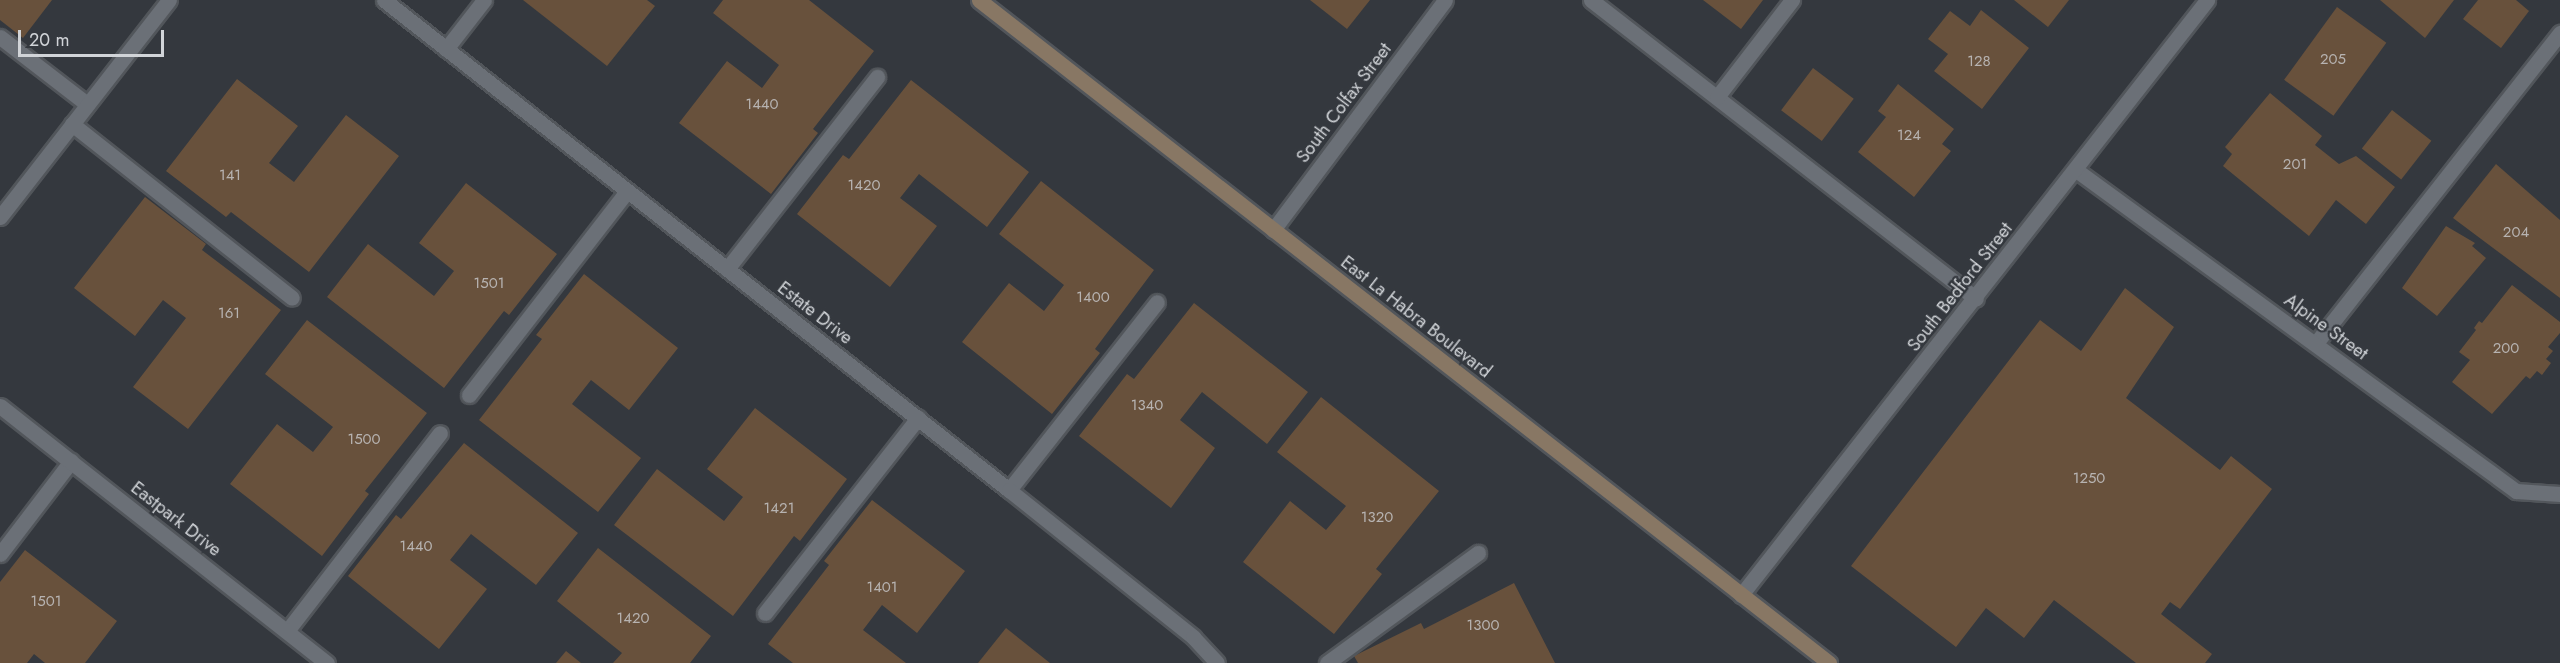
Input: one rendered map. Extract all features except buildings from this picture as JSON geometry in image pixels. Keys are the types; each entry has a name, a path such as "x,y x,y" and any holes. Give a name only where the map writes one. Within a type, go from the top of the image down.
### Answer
{"main road":[{"name":"East La Habra Boulevard","path":"979,0 1829,663"}],"street":[{"path":"0,217 169,0"},
{"name":"Estate Drive","path":"384,0 1009,490 1193,638 1217,663"},
{"path":"447,49 484,0"},
{"name":"South Colfax Street","path":"1273,230 1445,0"},
{"path":"1592,0 1976,298"},
{"path":"1717,97 1792,0"},
{"name":"South Bedford Street","path":"1741,596 2207,0"},
{"path":"2316,343 2560,33"},
{"path":"0,37 87,104"},
{"path":"727,269 877,77"},
{"path":"72,124 292,298"},
{"name":"Alpine Street","path":"2076,170 2516,491 2560,494"},
{"path":"469,395 627,191"},
{"path":"1009,490 1157,302"},
{"name":"Eastpark Drive","path":"0,405 327,663"},
{"path":"765,613 918,418"},
{"path":"287,631 440,433"},
{"path":"0,554 71,461"},
{"path":"1327,663 1478,553"}]}
